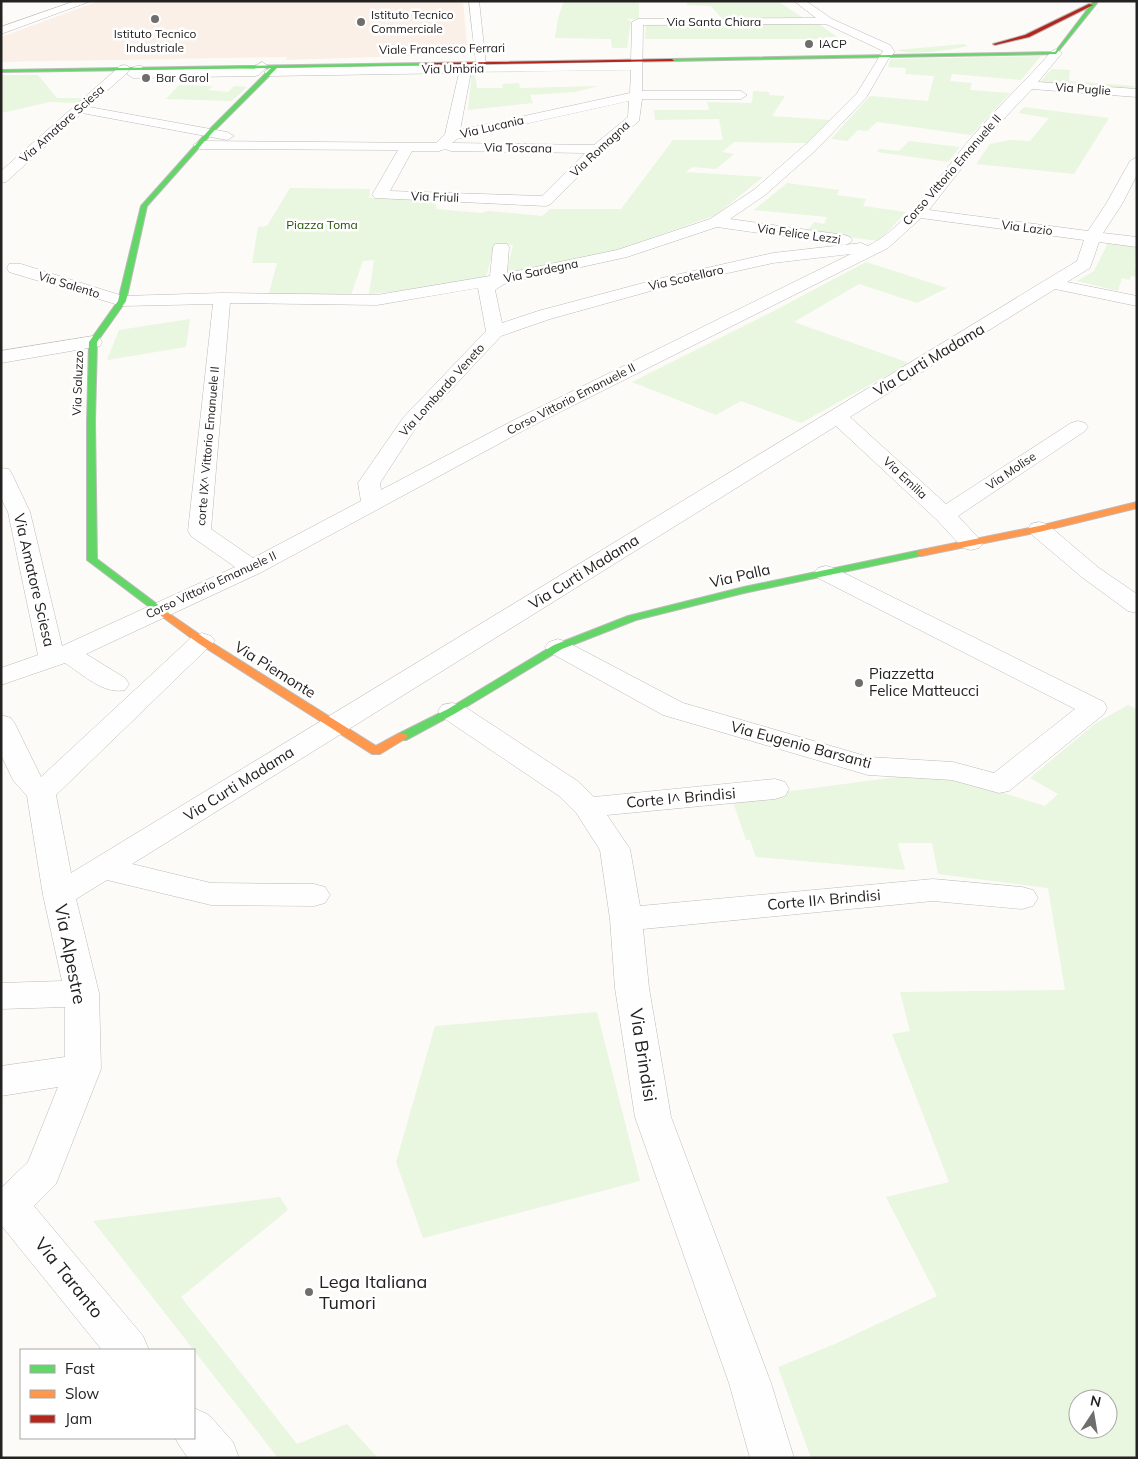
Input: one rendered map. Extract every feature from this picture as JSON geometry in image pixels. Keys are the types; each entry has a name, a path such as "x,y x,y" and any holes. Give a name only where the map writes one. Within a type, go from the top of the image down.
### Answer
{"street":[{"path":"1,31 86,1"},
{"path":"474,1 481,63"},
{"path":"799,1 828,21 852,32 856,40 867,49 885,52"},
{"name":"Corso Vittorio Emanuele II","path":"1010,40 1044,28 1097,2"},
{"name":"Corso Vittorio Emanuele II","path":"1,677 60,656 252,568 523,423 882,245 918,214 977,139 1030,85 1097,2"},
{"name":"Via Santa Chiara","path":"636,62 638,22 828,21"},
{"name":"Corso Vittorio Emanuele II","path":"1044,28 1074,32"},
{"path":"986,41 1010,40 1021,53"},
{"name":"Viale Francesco Ferrari","path":"269,68 481,63 636,62 945,51 1010,40"},
{"name":"Viale Francesco Ferrari","path":"885,52 956,43"},
{"name":"Viale Francesco Ferrari","path":"885,52 1056,53"},
{"name":"Via Sardegna","path":"122,301 222,298 376,300 498,280 621,254 716,222 760,192 811,147 862,95 885,52"},
{"name":"Via Umbria","path":"138,68 133,74 254,72 269,68 466,69 636,62"},
{"name":"Via Romagna","path":"546,201 597,149 634,118 637,95 636,62"},
{"path":"1,71 138,68"},
{"name":"Via Saluzzo","path":"161,609 92,560 91,421 93,342 122,301 144,206 269,68"},
{"name":"Via Amatore Sciesa","path":"1,179 124,69"},
{"path":"452,136 466,69"},
{"name":"Via Puglie","path":"1030,85 1137,93"},
{"name":"Via Lucania","path":"439,147 452,136 637,95 741,95"},
{"path":"79,109 210,132 258,144"},
{"path":"200,146 258,144 439,147"},
{"name":"Via Friuli","path":"407,147 380,195 546,201"},
{"name":"Via Toscana","path":"439,147 597,149"},
{"name":"Via Curti Madama","path":"59,895 1084,264 1093,236 1114,204 1137,161"},
{"name":"Via Lazio","path":"918,214 1137,242"},
{"name":"Via Felice Lezzi","path":"716,222 882,245"},
{"name":"Via Scotellaro","path":"495,332 544,315 662,283 773,258 882,245"},
{"name":"Via Lombardo Veneto","path":"372,503 369,483 382,461 411,422 495,332 486,289 498,280 501,247"},
{"name":"Via Salento","path":"15,268 122,301"},
{"path":"1053,284 1137,301"},
{"name":"corte IX^ Vittorio Emanuele II","path":"222,298 199,531 252,568"},
{"path":"1,357 93,342"},
{"name":"Via Emilia","path":"837,416 945,516 971,543"},
{"name":"Via Molise","path":"945,516 1078,428"},
{"name":"Via Amatore Sciesa","path":"1,475 10,514 60,656"},
{"name":"Via Palla","path":"376,751 452,711 558,647 632,618 744,590 1039,530 1137,505"},
{"path":"1039,530 1090,573 1137,606"},
{"name":"Via Eugenio Barsanti","path":"558,647 672,708 868,766 953,770 999,784 1094,708 826,573"},
{"name":"Via Piemonte","path":"161,609 202,641 376,751"},
{"path":"1,724 26,780 41,794 202,641"},
{"path":"60,656 116,684"},
{"name":"Via Brindisi","path":"452,711 569,789 587,807 615,848 626,919 632,988 653,1117 750,1383 772,1458"},
{"name":"Corte I^ Brindisi","path":"587,807 775,789"},
{"name":"Via Alpestre","path":"6,1207 43,1172 83,1069 82,993 59,895 41,794"},
{"path":"103,868 212,894 314,895"},
{"name":"Corte II^ Brindisi","path":"626,919 933,890 1022,898"},
{"path":"1,996 82,993"},
{"path":"1,1081 83,1069"},
{"name":"Via Taranto","path":"6,1207 127,1349"},
{"path":"195,1431 217,1458"}],"shaded area":[{"path":"99,1 463,1 468,54 286,60 287,57 1,62 1,37"}],"green space":[{"path":"564,1 639,1 639,19 626,19 631,21 627,48 612,48 611,39 555,38 558,18"},
{"path":"686,1 777,1 805,19 722,19 711,6 687,5"},
{"path":"646,24 819,24 837,37 825,37 825,39 645,39"},
{"path":"964,44 968,46 932,52 903,52 896,50"},
{"path":"1041,56 1021,80 952,74 950,81 972,83 970,90 1010,93 971,135 877,122 867,131 858,130 847,141 831,139 870,96 928,101 934,76 905,74 906,68 888,67 890,59"},
{"path":"1052,69 1070,70 1069,81 1135,86 1132,90 1039,83"},
{"path":"522,70 524,72 475,73 477,88 503,88 502,84 519,83 520,88 599,86 575,92 530,95 533,103 468,110 472,71"},
{"path":"1,75 38,75 57,98 82,98 77,103 50,102 1,113"},
{"path":"179,85 213,86 208,90 228,92 234,86 247,87 232,101 166,99"},
{"name":"Piazza Toma","path":"753,91 785,96 772,116 831,120 807,143 734,142 722,152 734,154 716,169 692,167 686,172 763,177 716,215 612,252 506,274 513,245 495,243 486,277 423,289 369,294 374,260 363,261 351,295 269,293 277,263 252,263 258,227 267,226 290,188 370,189 369,198 436,201 436,209 481,213 489,211 542,216 550,209 621,209 673,140 723,140 719,119 655,120 654,110 709,110 707,102 752,103"},
{"path":"1024,107 1109,118 1074,174 976,164 990,144 1010,140 1030,141 1049,118 1018,113"},
{"path":"909,141 960,147 948,162 877,152 879,149 899,151"},
{"path":"787,183 839,190 837,195 866,199 863,206 906,212 879,241 807,232 814,222 824,224 827,217 754,210"},
{"path":"1108,243 1137,247 1135,266 1137,267 1137,277 1131,276 1130,280 1122,278 1118,291 1077,281 1094,271"},
{"path":"866,262 947,288 917,303 859,284 794,322 909,363 801,423 741,401 716,415 632,382 768,314"},
{"path":"190,319 186,347 107,360 119,330"},
{"path":"1128,705 1137,709 1137,1458 811,1458 778,1367 835,1344 937,1296 886,1197 949,1182 892,1034 910,1031 900,992 1065,990 1048,888 938,874 932,843 898,843 905,870 756,857 750,840 746,840 732,799 919,774 975,784 1045,806 1058,794 1030,778 1096,723"},
{"path":"597,1012 640,1181 423,1238 396,1162 435,1026"},
{"path":"280,1197 288,1210 181,1297 297,1444 347,1424 378,1458 278,1458 195,1352 195,1349 193,1349 93,1221"}],"traffic: fast":[{"path":"672,60 1056,53 1095,3"},
{"path":"1,71 427,64"},
{"path":"164,613 92,560 91,421 93,342 122,301 144,206 210,132 276,66"},
{"path":"402,737 452,711 558,647 632,618 744,590 921,553"}],"traffic: slow":[{"path":"921,553 1039,529 1137,505"},
{"path":"164,613 202,641 376,751 402,737"}],"traffic: jam":[{"path":"995,44 1027,36 1091,5"},
{"path":"427,64 672,60"}],"place":[{"name":"Istituto Tecnico Industriale","path":"155,19"},
{"name":"Istituto Tecnico Commerciale","path":"361,22"},
{"name":"IACP","path":"809,44"},
{"name":"Bar Garol","path":"146,78"},
{"name":"Piazzetta Felice Matteucci","path":"859,683"},
{"name":"Lega Italiana Tumori","path":"309,1292"}]}
